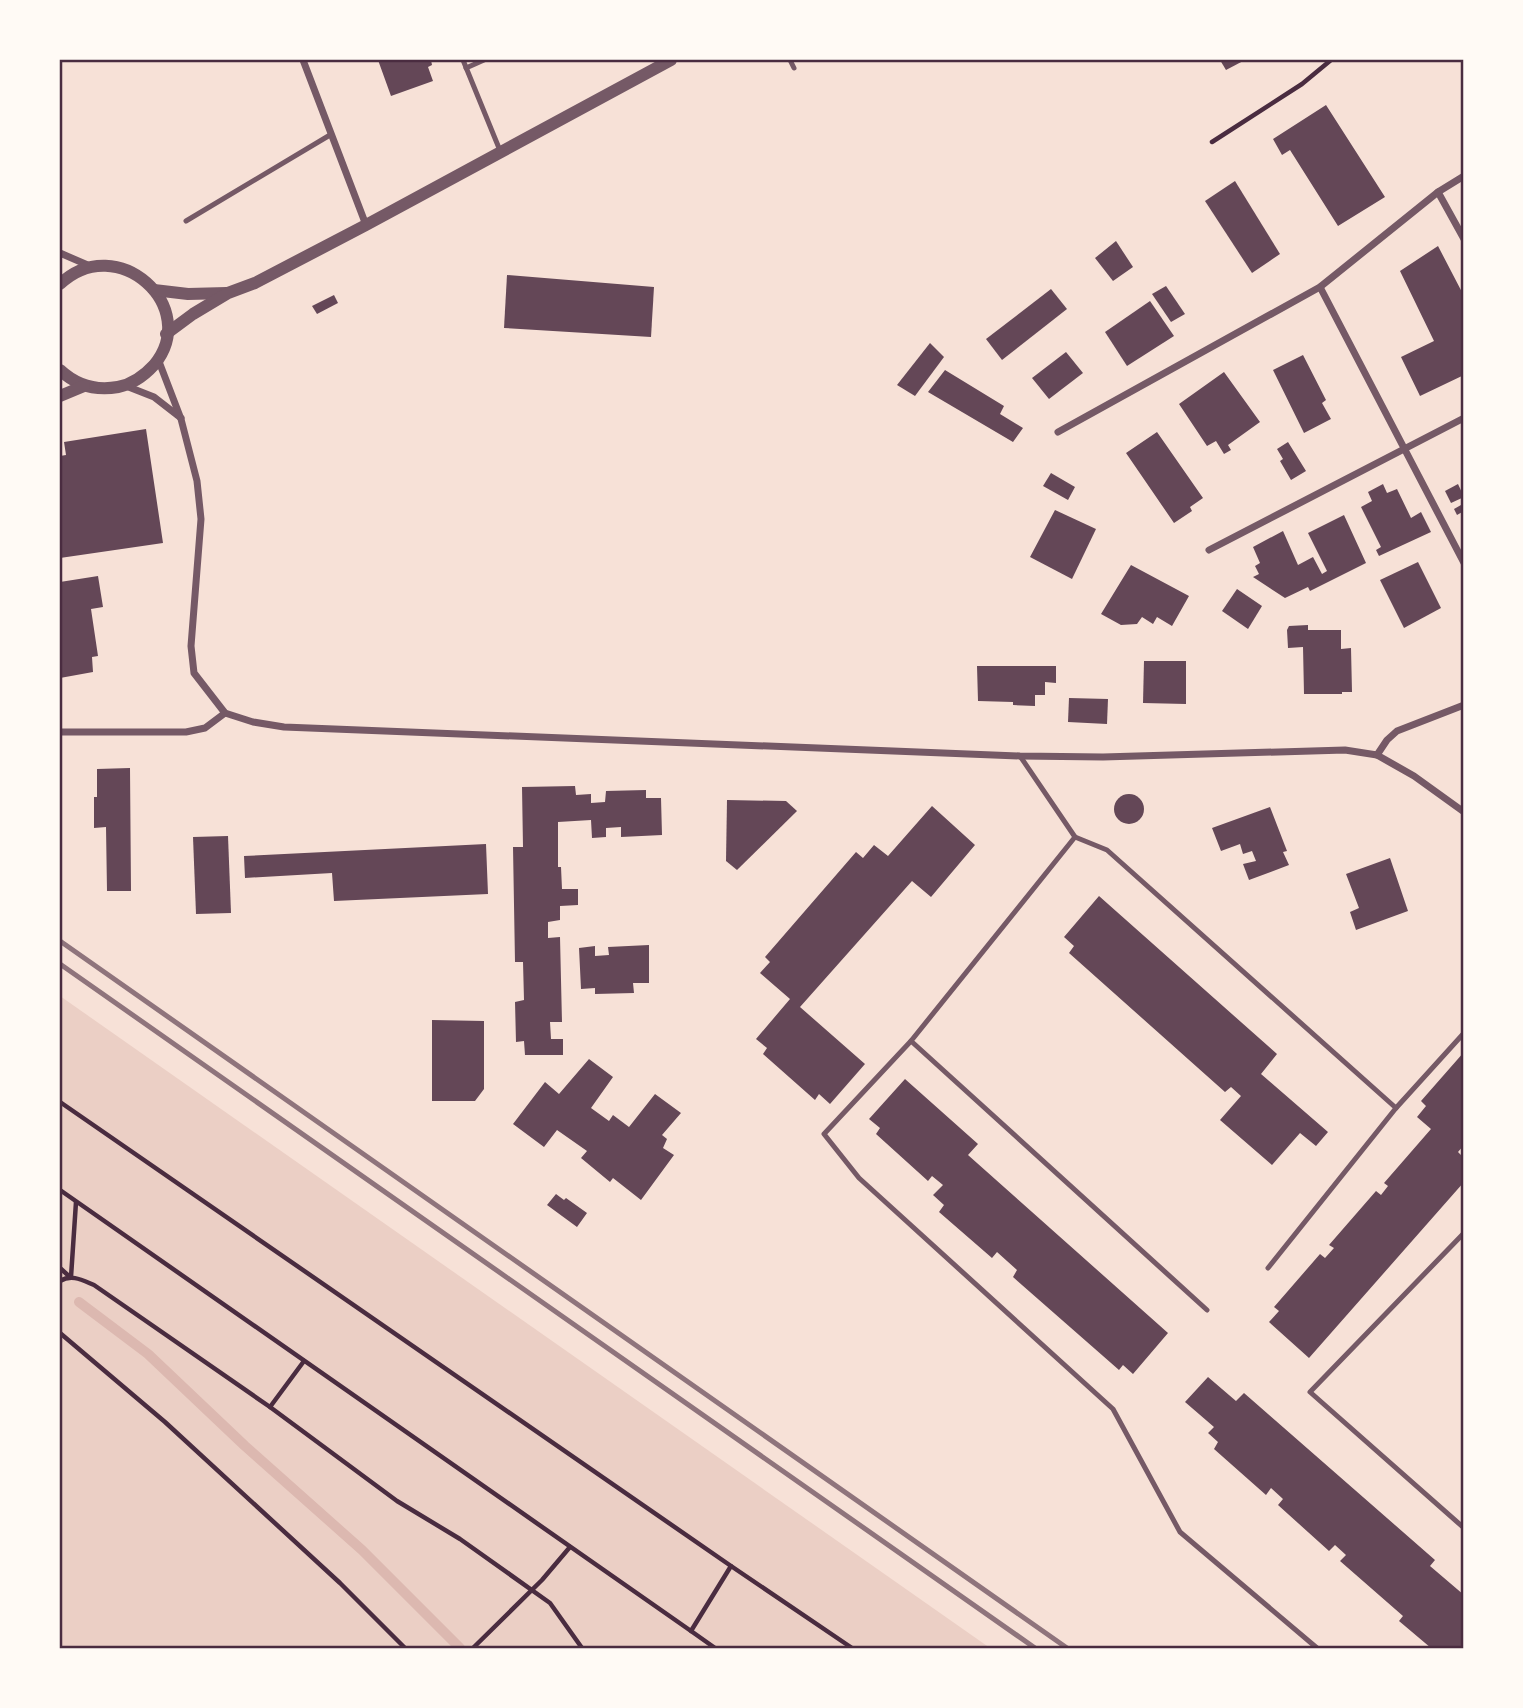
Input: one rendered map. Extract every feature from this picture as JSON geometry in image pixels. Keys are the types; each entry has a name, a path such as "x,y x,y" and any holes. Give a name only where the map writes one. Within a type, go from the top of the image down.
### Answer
{"street":[{"path":"303,60 366,225"},
{"path":"166,334 228,293 255,283 366,225 671,60"},
{"path":"1058,432 1320,287 1438,192 1464,176"},
{"path":"1438,192 1464,239"},
{"path":"60,253 91,266"},
{"path":"60,284 75,272 91,266 108,264 126,268 142,277 154,290 164,311 166,334 158,359 145,375 126,386 106,390 84,386 68,378 60,370"},
{"path":"1320,287 1464,563"},
{"path":"154,290 188,294 228,293"},
{"path":"158,359 181,419 197,481 201,519 191,646 194,673 225,713 253,722 284,727 1020,756 1103,757 1345,750 1377,755 1414,776 1464,812"},
{"path":"60,396 84,386"},
{"path":"126,386 154,397 181,419"},
{"path":"1209,550 1464,418"},
{"path":"1377,755 1387,740 1397,732 1464,705"},
{"path":"60,732 186,732 205,729 225,713"}],"lane":[{"path":"463,60 501,153"},
{"path":"466,68 484,60"},
{"path":"790,60 794,68"},
{"path":"186,221 330,135"},
{"path":"1020,756 1075,837 1107,850 1396,1108"},
{"path":"1075,837 911,1041 824,1135 859,1178 1113,1409 1180,1532 1317,1648"},
{"path":"1268,1268 1396,1108 1464,1033"},
{"path":"911,1041 1207,1310"},
{"path":"1464,1233 1310,1392 1464,1528"}],"path":[{"path":"1212,142 1302,84 1331,60"},
{"path":"60,1102 852,1648"},
{"path":"60,1190 691,1631 706,1646 715,1648"},
{"path":"71,1278 76,1201"},
{"path":"60,1268 71,1278 94,1285 270,1407 397,1501 460,1539 531,1590 550,1604 582,1648"},
{"path":"60,1281 71,1278"},
{"path":"60,1334 196,1450 340,1583 405,1648"},
{"path":"270,1407 304,1361"},
{"path":"473,1648 570,1547"},
{"path":"691,1631 731,1566"}],"shaded area":[{"path":"60,996 990,1648 60,1648"}],"building":[{"path":"378,60 431,60 432,65 428,67 433,81 391,96"},
{"path":"1220,60 1245,60 1226,70"},
{"path":"1326,105 1385,197 1338,226 1290,150 1282,155 1273,139"},
{"path":"1235,181 1280,254 1252,273 1205,201"},
{"path":"1116,241 1133,267 1113,281 1095,258"},
{"path":"1438,246 1464,296 1464,375 1420,396 1401,357 1434,341 1400,271"},
{"path":"507,275 654,287 651,337 504,328"},
{"path":"1166,286 1185,314 1171,322 1152,294"},
{"path":"1051,289 1067,309 1002,360 986,339"},
{"path":"334,295 338,303 317,314 312,306"},
{"path":"1150,301 1174,336 1127,366 1105,332"},
{"path":"930,343 944,357 915,396 897,385"},
{"path":"1066,352 1083,373 1049,399 1032,378"},
{"path":"1303,355 1326,400 1322,403 1331,419 1304,433 1273,370"},
{"path":"945,370 1004,406 1000,414 1023,428 1013,442 928,392"},
{"path":"1224,372 1260,422 1228,445 1231,450 1224,454 1216,441 1207,446 1179,404"},
{"path":"146,429 163,543 60,558 60,456 66,455 64,442"},
{"path":"1157,432 1203,498 1190,507 1192,511 1174,523 1126,453"},
{"path":"1288,442 1306,471 1291,480 1280,461 1283,459 1277,449"},
{"path":"1051,473 1075,487 1068,500 1043,486"},
{"path":"1383,484 1387,493 1397,489 1411,518 1421,512 1431,532 1379,556 1376,550 1381,547 1361,507 1372,501 1368,492"},
{"path":"1458,484 1464,497 1451,503 1445,491"},
{"path":"1461,505 1464,511 1457,515 1454,509"},
{"path":"1055,510 1096,529 1072,579 1030,557"},
{"path":"1344,515 1366,563 1310,591 1308,587 1285,598 1253,577 1259,574 1255,566 1260,563 1253,547 1283,531 1298,565 1313,557 1322,574 1327,571 1308,533"},
{"path":"1418,562 1441,608 1404,628 1380,580"},
{"path":"1131,565 1189,596 1172,626 1157,617 1153,624 1142,617 1137,624 1121,625 1101,614"},
{"path":"98,576 103,607 91,609 98,656 92,657 93,672 60,678 60,582"},
{"path":"1237,589 1262,606 1248,629 1222,611"},
{"path":"1308,625 1308,630 1341,630 1341,649 1351,648 1352,692 1304,694 1303,647 1288,648 1287,630 1289,626"},
{"path":"1144,661 1186,661 1186,704 1143,703"},
{"path":"977,666 1056,666 1056,683 1045,682 1045,695 1035,695 1035,706 978,701"},
{"path":"1069,698 1108,699 1107,724 1068,722"},
{"path":"130,768 131,891 107,891 106,827 94,828 97,769"},
{"path":"575,786 576,795 591,794 591,803 605,802 606,791 646,790 646,798 661,798 662,835 621,837 621,827 606,828 606,837 592,838 591,820 558,822 558,867 561,867 562,889 578,889 578,905 560,906 560,920 548,922 548,938 560,937 562,1022 550,1022 551,1039 563,1039 563,1055 525,1055 524,1041 516,1042 515,1002 524,1000 523,962 515,962 513,847 523,847 522,787"},
{"path":"1129,794 1135,795 1143,803 1143,815 1135,823 1129,824 1123,823 1115,815 1114,809 1115,803 1123,795"},
{"path":"727,800 786,801 797,811 737,870 726,861"},
{"path":"932,806 975,845 931,897 912,881 800,1007 865,1064 830,1104 819,1094 815,1100 763,1054 767,1048 756,1039 790,999 760,973 770,962 765,957 856,852 863,858 874,845 888,856"},
{"path":"1270,807 1287,851 1283,852 1289,865 1249,880 1243,864 1256,861 1252,851 1243,854 1240,844 1221,851 1212,828"},
{"path":"228,836 231,913 196,914 193,837"},
{"path":"486,844 488,894 334,901 332,873 245,878 244,856"},
{"path":"1390,858 1408,911 1356,930 1350,912 1359,908 1346,874"},
{"path":"1099,896 1277,1054 1261,1074 1328,1132 1316,1146 1300,1133 1272,1165 1220,1120 1241,1096 1231,1087 1225,1092 1069,953 1074,946 1064,937"},
{"path":"649,945 649,983 633,983 634,993 595,994 595,988 581,989 579,948 595,946 595,956 609,955 608,947"},
{"path":"432,1020 484,1021 484,1089 475,1101 432,1101"},
{"path":"1464,1052 1464,1145 1458,1152 1464,1158 1464,1182 1309,1358 1269,1322 1279,1311 1274,1307 1320,1254 1325,1258 1334,1248 1329,1245 1376,1191 1381,1195 1388,1186 1384,1183 1431,1129 1417,1117 1426,1106 1421,1101"},
{"path":"589,1059 613,1077 591,1108 609,1121 613,1115 629,1127 655,1094 681,1113 662,1135 667,1139 663,1148 674,1155 641,1200 613,1178 610,1182 581,1158 587,1151 557,1130 544,1147 513,1124 545,1082 559,1094"},
{"path":"905,1079 978,1144 968,1155 1168,1333 1133,1374 1123,1365 1119,1370 1013,1277 1017,1270 997,1252 992,1258 939,1212 944,1205 933,1195 943,1185 932,1176 928,1181 876,1134 880,1128 869,1119"},
{"path":"556,1194 587,1213 577,1227 547,1205"},
{"path":"1208,1377 1236,1401 1244,1393 1435,1560 1430,1566 1464,1595 1464,1648 1431,1648 1399,1621 1403,1616 1340,1561 1346,1555 1335,1545 1329,1551 1278,1505 1283,1499 1271,1488 1266,1495 1214,1449 1218,1442 1208,1433 1214,1427 1185,1402"}],"waterway":[{"path":"79,1302 148,1354 245,1446 362,1550 460,1648"}],"railway":[{"path":"60,941 1067,1648"},
{"path":"60,964 1035,1648"}]}
